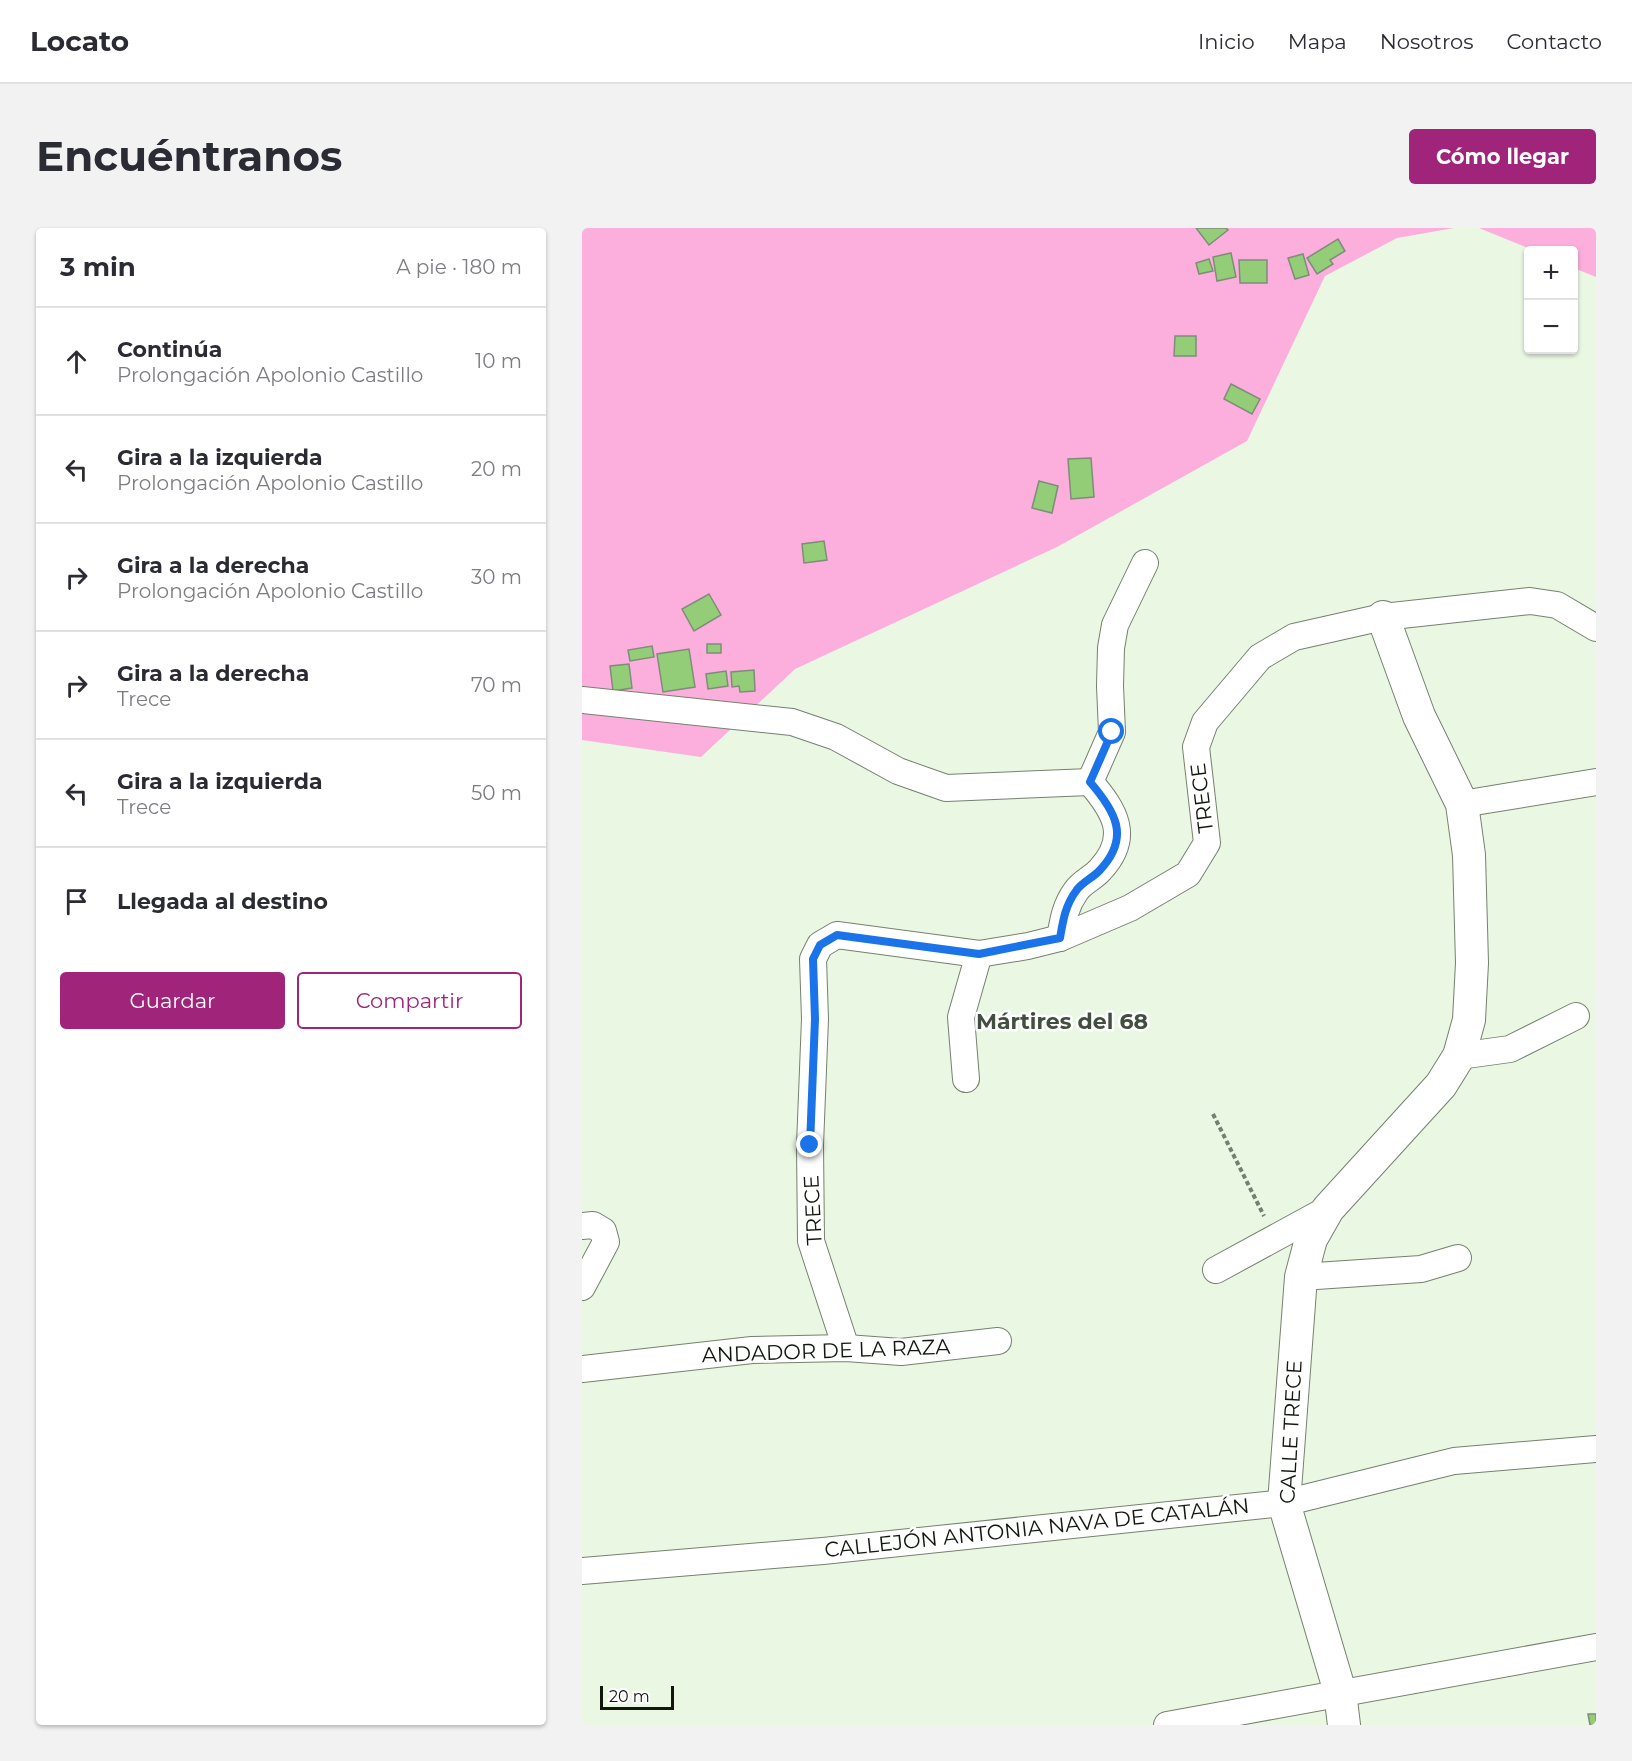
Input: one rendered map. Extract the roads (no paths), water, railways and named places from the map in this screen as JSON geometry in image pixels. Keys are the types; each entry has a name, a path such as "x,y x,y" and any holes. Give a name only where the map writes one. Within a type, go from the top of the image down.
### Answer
{"street":[{"path":"1090,782 1112,732 1111,648 1115,625 1144,564"},
{"path":"1216,1270 1328,1209 1441,1084 1459,1056 1469,1020 1472,963 1469,855 1462,804 1419,716 1383,617 1530,601 1557,605 1596,628"},
{"name":"TRECE","path":"846,1348 811,1241 810,1145 815,1019 813,959 820,945 837,935 979,954 1060,938 1130,908 1188,874 1208,843 1196,747 1205,722 1260,657 1294,637 1383,617"},
{"path":"582,700 792,722 836,737 898,771 946,788 1090,782"},
{"path":"1060,938 1065,910 1077,889 1101,869 1117,844 1117,821 1108,804 1090,782"},
{"path":"1462,804 1596,782"},
{"path":"966,1079 961,1017 979,954"},
{"path":"1459,1056 1510,1049 1575,1016"},
{"name":"CALLE TRECE","path":"1328,1209 1311,1239 1301,1277 1284,1503 1340,1692 1344,1725"},
{"path":"582,1226 592,1225 603,1231 606,1242 582,1287"},
{"path":"1301,1277 1421,1269 1458,1258"},
{"name":"ANDADOR DE LA RAZA","path":"582,1369 752,1350 846,1348 901,1352 998,1341"},
{"name":"CALLEJÓN ANTONIA NAVA DE CATALÁN","path":"582,1571 823,1551 1284,1503 1454,1461 1596,1449"},
{"path":"1167,1725 1596,1647"}],"district":[{"name":"Mártires del 68","path":"1062,1021"}]}
